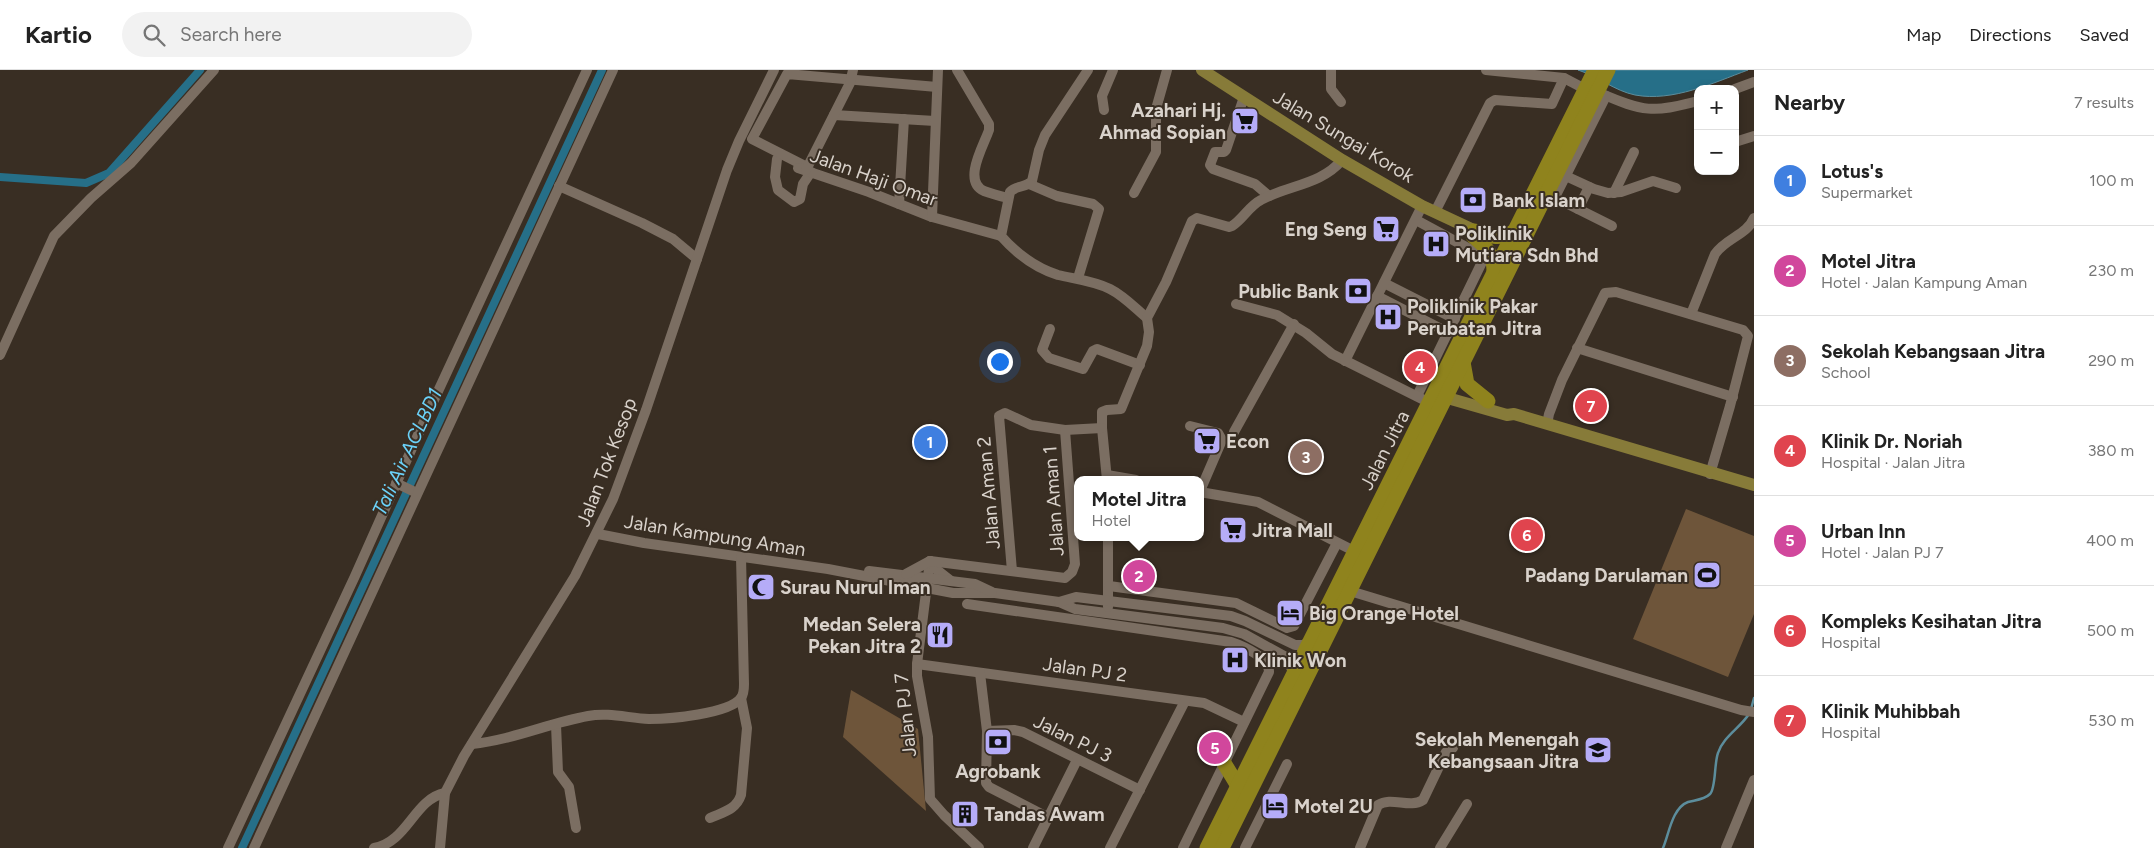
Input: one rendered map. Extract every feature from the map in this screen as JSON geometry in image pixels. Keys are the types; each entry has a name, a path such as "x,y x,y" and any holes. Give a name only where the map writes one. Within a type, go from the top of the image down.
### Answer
{"highway":[{"name":"Jalan Jitra","path":"1222,848 1350,591 1436,395 1494,271 1551,195 1562,174 1595,90 1595,70"},
{"name":"Jalan Jitra","path":"1207,848 1436,395 1463,362 1510,252 1514,232 1608,70"},
{"path":"1474,233 1496,238 1504,237 1514,232"},
{"path":"1474,233 1491,254 1494,260 1494,271"},
{"path":"1463,362 1466,384 1488,400"},
{"path":"1224,763 1238,786"}],"main road":[{"name":"Jalan Sungai Korok","path":"1202,70 1342,160 1422,206 1510,252"},
{"path":"1436,395 1488,400 1514,414 1754,486"},
{"path":"1436,395 1507,415 1514,414"}],"street":[{"path":"0,355 57,232 91,198 131,164 214,70"},
{"path":"254,848 406,488 587,70"},
{"path":"228,848 339,612 406,488 559,186 613,70"},
{"name":"Jalan Tok Kesop","path":"440,848 445,793 472,744 544,628 598,534 629,460 727,170 774,70"},
{"path":"932,217 938,70"},
{"path":"957,70 989,124 990,130 974,170 976,183 984,191 1008,198"},
{"path":"1029,184 1032,181 1045,135 1088,70"},
{"path":"1104,110 1102,96 1113,70"},
{"path":"1134,193 1156,152 1156,109 1167,70"},
{"path":"1331,70 1331,89 1341,102"},
{"path":"1486,70 1564,78 1635,107 1648,110 1670,108 1694,102"},
{"path":"808,170 752,139 788,72 853,74 937,86"},
{"path":"777,159 775,177 778,190 794,202 800,199 808,170 853,74"},
{"path":"1439,214 1490,103 1495,100 1552,104 1564,78"},
{"path":"1739,88 1754,82"},
{"path":"1244,97 1226,150 1224,152 1215,152 1210,165 1213,169 1256,184 1269,196"},
{"path":"834,115 935,121"},
{"path":"899,204 904,119"},
{"path":"1739,141 1754,136"},
{"name":"Jalan Haji Omar","path":"739,141 777,159 932,217 1001,236"},
{"path":"1614,194 1634,152"},
{"path":"1107,476 1102,412 1121,409 1140,365 1149,332 1147,318 1166,282 1193,219 1197,218 1229,227 1232,226 1252,206 1269,196 1318,179 1336,167 1342,160"},
{"path":"1562,174 1589,187 1614,194 1653,181 1676,188"},
{"path":"1078,278 1098,209 1093,204 1057,196 1029,184 1013,188 1008,198 1001,236 1021,255 1039,267 1057,274 1078,278 1109,288 1147,318"},
{"path":"559,186 673,239 697,259"},
{"path":"1578,209 1589,187"},
{"path":"1551,195 1612,226"},
{"path":"1345,360 1422,206"},
{"path":"1690,314 1720,246 1749,228 1754,218"},
{"path":"1236,304 1277,315 1294,324 1314,339 1323,349 1345,360 1436,395 1449,333 1483,264 1483,257 1416,220"},
{"path":"1384,283 1455,319"},
{"path":"1547,424 1554,398 1605,293 1610,291 1690,314 1747,332 1748,336 1733,397 1710,474"},
{"path":"1377,296 1449,333"},
{"path":"1234,432 1294,324"},
{"path":"1050,329 1042,350 1049,358 1083,369 1093,351 1097,350 1140,365"},
{"path":"1577,348 1733,397"},
{"name":"Jalan Aman 2","path":"1012,571 999,416 1002,413 1031,425 1065,430"},
{"path":"1190,426 1218,433 1222,440 1204,483"},
{"name":"Jalan Aman 1","path":"1074,509 1065,430 1102,428"},
{"path":"1204,493 1258,502 1356,552"},
{"name":"Jalan Kampung Aman","path":"598,534 628,541 926,583 974,594 995,593 1059,602 1074,609 1234,631 1284,656 1288,660 1294,675"},
{"name":"Jalan Aman 1","path":"1012,571 1065,578 1072,572 1075,564 1075,541"},
{"path":"1108,541 1108,613"},
{"path":"1109,586 1236,603 1291,628 1294,626 1337,542"},
{"path":"710,818 731,809 736,805 741,796 746,728 741,698 744,684 741,557"},
{"path":"906,574 930,561 1012,571"},
{"path":"930,561 941,574 955,582"},
{"name":"Jalan PJ 7","path":"930,561 917,664 917,676 928,737 930,799 978,848"},
{"name":"Jalan Kampung Aman","path":"828,569 906,574 926,583 955,582 975,584 995,593"},
{"path":"1350,591 1741,710 1754,712"},
{"name":"Jalan Kampung Aman","path":"1059,602 1076,597 1230,616 1250,623 1295,645 1303,645 1311,641"},
{"path":"967,604 1231,642 1266,662 1270,668 1269,672 1183,848"},
{"name":"Jalan PJ 2","path":"917,664 1209,705 1244,722"},
{"path":"980,673 987,731 986,783 1049,818"},
{"path":"472,744 499,740 595,715 649,719 719,710 731,706 741,698"},
{"path":"1110,848 1185,701"},
{"path":"556,725 558,772 569,787 576,828"},
{"name":"Jalan PJ 3","path":"987,731 1014,730 1023,732 1140,790"},
{"path":"1360,848 1378,805 1388,801 1414,804 1423,800 1446,752 1453,748"},
{"path":"1034,848 1077,760"},
{"path":"1245,848 1287,764"},
{"path":"1726,848 1754,780"},
{"path":"374,848 392,842 431,798 445,793"},
{"path":"1440,848 1467,804"}],"shaded area":[{"name":"Padang Darulaman","path":"1686,509 1754,536 1754,614 1728,677 1633,639"},
{"path":"851,690 918,729 926,811 843,737"}],"water":[{"path":"1578,70 1748,70 1707,85 1694,85 1693,90 1664,96 1635,95 1613,87"}],"waterway":[{"path":"0,177 86,183 109,173 200,70"},
{"name":"Tali Air ACLBD1","path":"242,848 602,70"},
{"path":"1751,709 1754,698"},
{"path":"1663,848 1678,810 1688,802 1708,796 1712,791 1720,747 1749,714"}],"place":[{"name":"Azahari Hj. Ahmad Sopian","path":"1245,121"},
{"name":"Bank Islam","path":"1473,200"},
{"name":"Eng Seng","path":"1386,229"},
{"name":"Poliklinik Mutiara Sdn Bhd","path":"1436,244"},
{"name":"Public Bank","path":"1358,291"},
{"name":"Poliklinik Pakar Perubatan Jitra","path":"1388,317"},
{"name":"Klinik Dr. Noriah","path":"1420,367"},
{"name":"Klinik Muhibbah","path":"1591,406"},
{"name":"Econ","path":"1207,441"},
{"name":"Lotus's","path":"930,442"},
{"name":"Sekolah Kebangsaan Jitra","path":"1306,457"},
{"name":"Jitra Mall","path":"1233,530"},
{"name":"Kompleks Kesihatan Jitra","path":"1527,535"},
{"name":"Padang Darulaman","path":"1707,575"},
{"name":"Motel Jitra","path":"1139,576"},
{"name":"Surau Nurul Iman","path":"761,587"},
{"name":"Big Orange Hotel","path":"1290,613"},
{"name":"Medan Selera Pekan Jitra 2","path":"940,635"},
{"name":"Klinik Won","path":"1235,660"},
{"name":"Agrobank","path":"998,742"},
{"name":"Urban Inn","path":"1215,748"},
{"name":"Sekolah Menengah Kebangsaan Jitra","path":"1598,750"},
{"name":"Motel 2U","path":"1275,806"},
{"name":"Tandas Awam","path":"965,814"}]}
